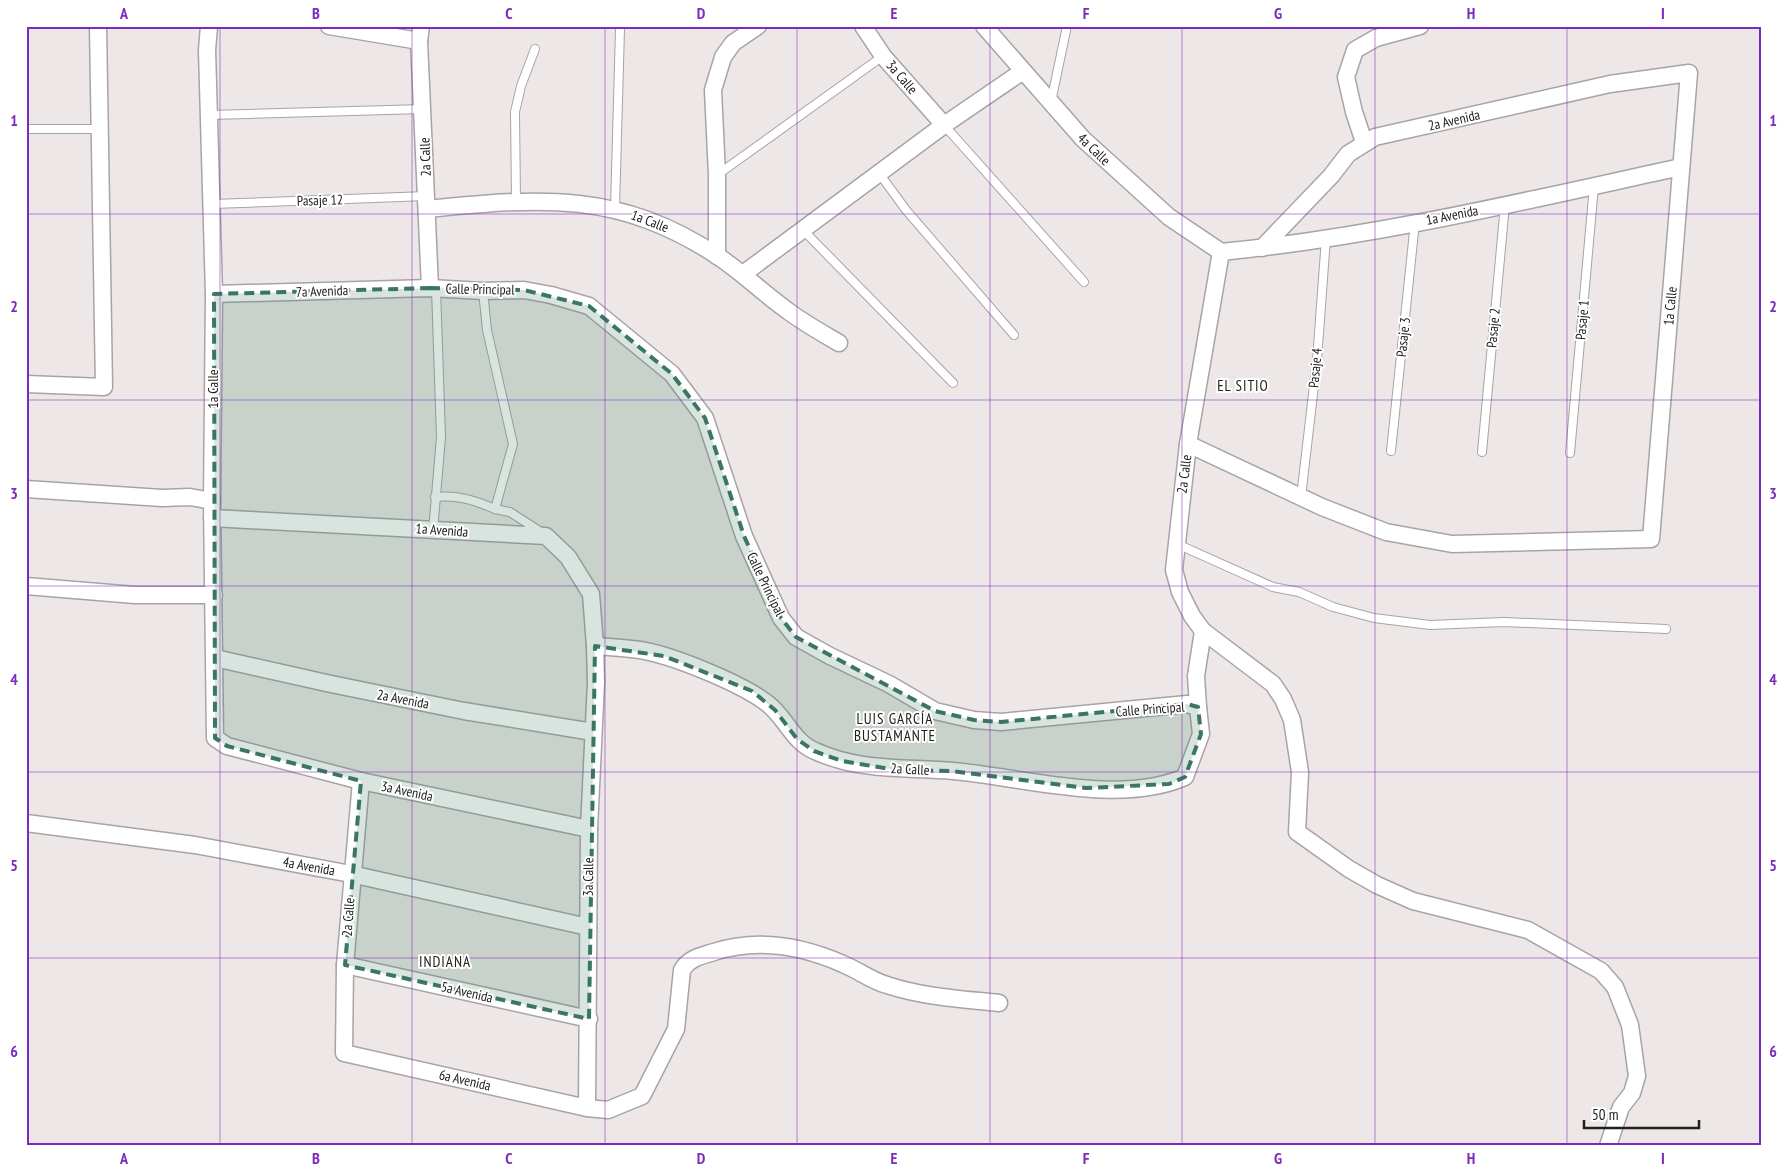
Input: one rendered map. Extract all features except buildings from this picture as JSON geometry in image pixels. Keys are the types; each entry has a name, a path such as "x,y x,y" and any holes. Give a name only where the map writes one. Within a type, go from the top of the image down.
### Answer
{"street":[{"path":"26,384 104,388 98,26"},
{"name":"1a Calle","path":"209,26 207,50 213,204 214,294 212,510 216,738 227,746"},
{"path":"330,26 420,34"},
{"path":"717,256 717,176 713,90 718,69 733,43 758,26"},
{"name":"3a Calle","path":"862,26 883,56 944,125"},
{"name":"4a Calle","path":"984,26 1083,139 1168,217 1221,252"},
{"path":"1364,142 1354,112 1346,76 1355,50 1376,38 1420,26"},
{"name":"2a Calle","path":"420,34 427,202 433,288"},
{"path":"744,274 944,125 1023,71"},
{"name":"1a Calle","path":"1301,497 1386,532 1452,544 1651,539 1689,73"},
{"name":"2a Avenida","path":"1262,248 1331,176 1348,154 1364,142 1375,137 1610,84 1689,73"},
{"name":"1a Avenida","path":"1221,252 1262,248 1415,222 1681,168"},
{"name":"1a Calle","path":"427,202 558,201 615,208 646,217 671,229 717,256 744,274 787,311 839,343"},
{"name":"2a Calle","path":"1221,252 1188,444 1176,543 1174,570 1180,592 1192,616 1203,631 1272,684 1283,699 1292,720 1300,772 1297,832 1349,870 1413,900 1528,930 1601,971 1615,988 1630,1025 1637,1076 1632,1093 1621,1107 1608,1146"},
{"name":"Calle Principal","path":"433,288 483,291 524,290 551,295 589,306 672,374 704,418 744,536 781,618 796,637 830,656 889,684 934,711 974,720 1001,722 1187,704 1198,707 1196,676 1203,631"},
{"name":"7a Avenida","path":"214,294 433,288"},
{"path":"1188,444 1301,497"},
{"name":"1a Avenida","path":"26,489 162,498 190,497 212,510 433,531 546,536"},
{"path":"546,536 568,558 590,594 595,646"},
{"path":"26,586 135,595 214,595"},
{"name":"2a Calle","path":"595,646 640,650 664,656 752,691 775,710 797,739 814,751 842,761 896,770 952,771 1086,788 1120,789 1169,784 1185,777 1201,734 1198,707"},
{"name":"3a Calle","path":"587,1108 589,829 594,732 595,646"},
{"name":"2a Avenida","path":"215,658 370,692 594,732"},
{"name":"3a Avenida","path":"227,746 361,781 589,829"},
{"name":"2a Calle","path":"344,1052 345,965 351,874 361,781"},
{"name":"4a Avenida","path":"26,823 195,845 351,874 588,927"},
{"name":"6a Avenida","path":"344,1052 587,1108 608,1110 642,1096 676,1029 682,970 690,960 722,950 758,944 798,948 842,964 886,985 938,996 999,1003"},
{"name":"5a Avenida","path":"345,965 589,1019"}],"lane":[{"path":"1051,104 1067,26"},
{"path":"615,208 620,29"},
{"path":"516,200 515,112 521,86 535,49"},
{"path":"717,176 883,56"},
{"path":"210,115 424,109"},
{"path":"944,125 1084,282"},
{"path":"26,129 100,128"},
{"path":"879,173 906,210 1014,335"},
{"name":"Pasaje 1","path":"1570,453 1594,186"},
{"name":"Pasaje 12","path":"213,204 427,202"},
{"name":"Pasaje 2","path":"1482,452 1505,204"},
{"name":"Pasaje 3","path":"1392,451 1415,222"},
{"path":"803,230 953,383"},
{"name":"Pasaje 4","path":"1301,497 1316,360 1326,238"},
{"path":"433,288 441,428 433,531"},
{"path":"483,291 487,330 513,444 496,509"},
{"path":"435,497 451,495 468,498 496,509 510,512 522,518 546,536"},
{"path":"1176,543 1273,587 1299,592 1333,607 1374,618 1430,625 1504,622 1666,629"}],"highlighted area":[{"path":"430,288 524,290 589,306 672,374 705,418 744,536 781,618 796,637 935,711 974,720 1001,722 1187,704 1198,707 1201,734 1185,777 1169,784 1086,788 952,771 896,770 842,761 814,751 797,739 775,710 752,691 664,656 595,646 589,1019 345,965 361,781 227,746 215,738 214,294"}],"district":[{"name":"EL SITIO","path":"1243,385"},
{"name":"LUIS GARCÍA BUSTAMANTE","path":"895,726"},
{"name":"INDIANA","path":"445,961"}]}
